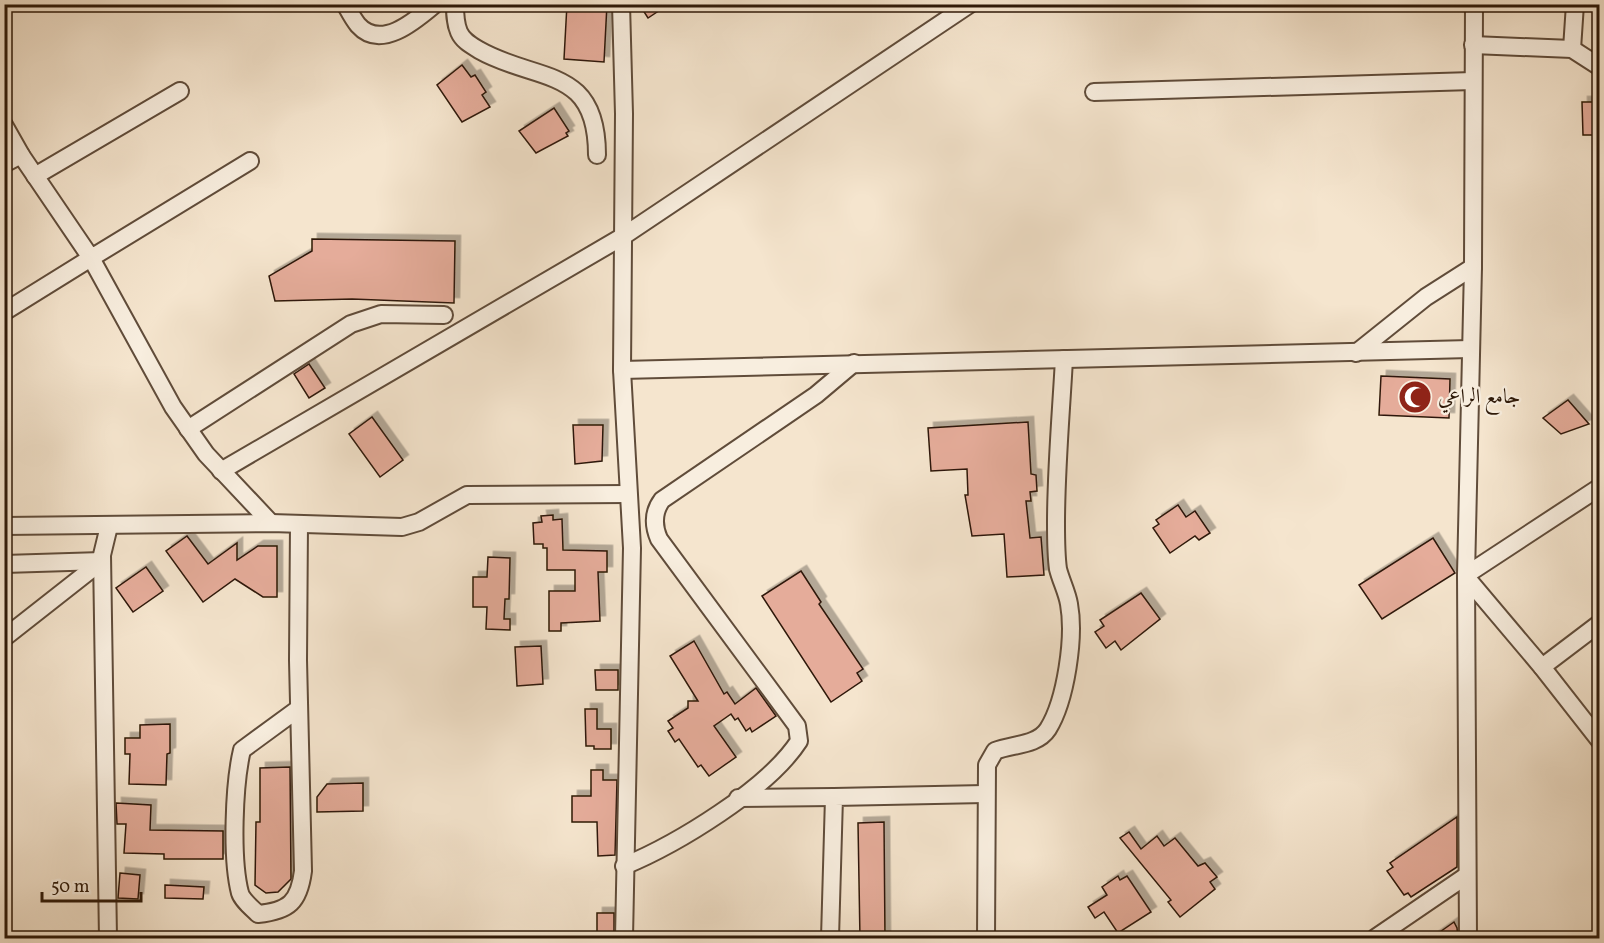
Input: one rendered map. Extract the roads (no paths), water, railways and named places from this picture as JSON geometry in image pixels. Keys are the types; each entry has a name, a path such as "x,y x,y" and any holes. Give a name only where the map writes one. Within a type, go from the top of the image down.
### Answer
{"street":[{"path":"345,4 358,26 377,34 394,33 413,22 435,4"},
{"path":"455,4 459,32 467,43 488,55 568,84 581,95 592,115 597,155"},
{"path":"621,4 624,114 622,370 632,548 632,637 624,866 624,939"},
{"path":"221,471 622,237 970,4"},
{"path":"1468,939 1466,576 1473,267 1474,4"},
{"path":"1572,49 1575,4"},
{"path":"1473,45 1572,49 1599,67"},
{"path":"1094,92 1473,81"},
{"path":"35,176 180,91"},
{"path":"4,125 21,155 92,258 160,389 221,471 271,524"},
{"path":"4,164 21,155"},
{"path":"4,312 11,305 250,161"},
{"path":"1356,353 1408,310 1473,267"},
{"path":"188,429 351,324 381,314 444,315"},
{"path":"622,370 1470,349"},
{"path":"986,939 986,770 995,751 1026,744 1043,735 1057,710 1065,679 1071,621 1069,603 1058,567 1056,524 1064,359"},
{"path":"624,866 653,854 738,798 788,757 800,741 800,734 745,654 659,539 655,530 656,511 662,500 816,394 854,363"},
{"path":"1466,576 1599,487"},
{"path":"4,526 299,524 410,526 467,495 628,494"},
{"path":"298,709 242,750 238,765 235,833 240,895 258,914 278,912 290,904 300,891 303,871 298,709 299,524"},
{"path":"108,939 102,561 109,526"},
{"path":"4,564 102,561"},
{"path":"4,638 102,561"},
{"path":"1466,576 1542,666 1599,741"},
{"path":"1542,666 1599,623"},
{"path":"738,798 985,794"},
{"path":"830,939 834,797"},
{"path":"1374,939 1466,876"}],"place":[{"name":"جامع الراعي","path":"1415,397"}]}
